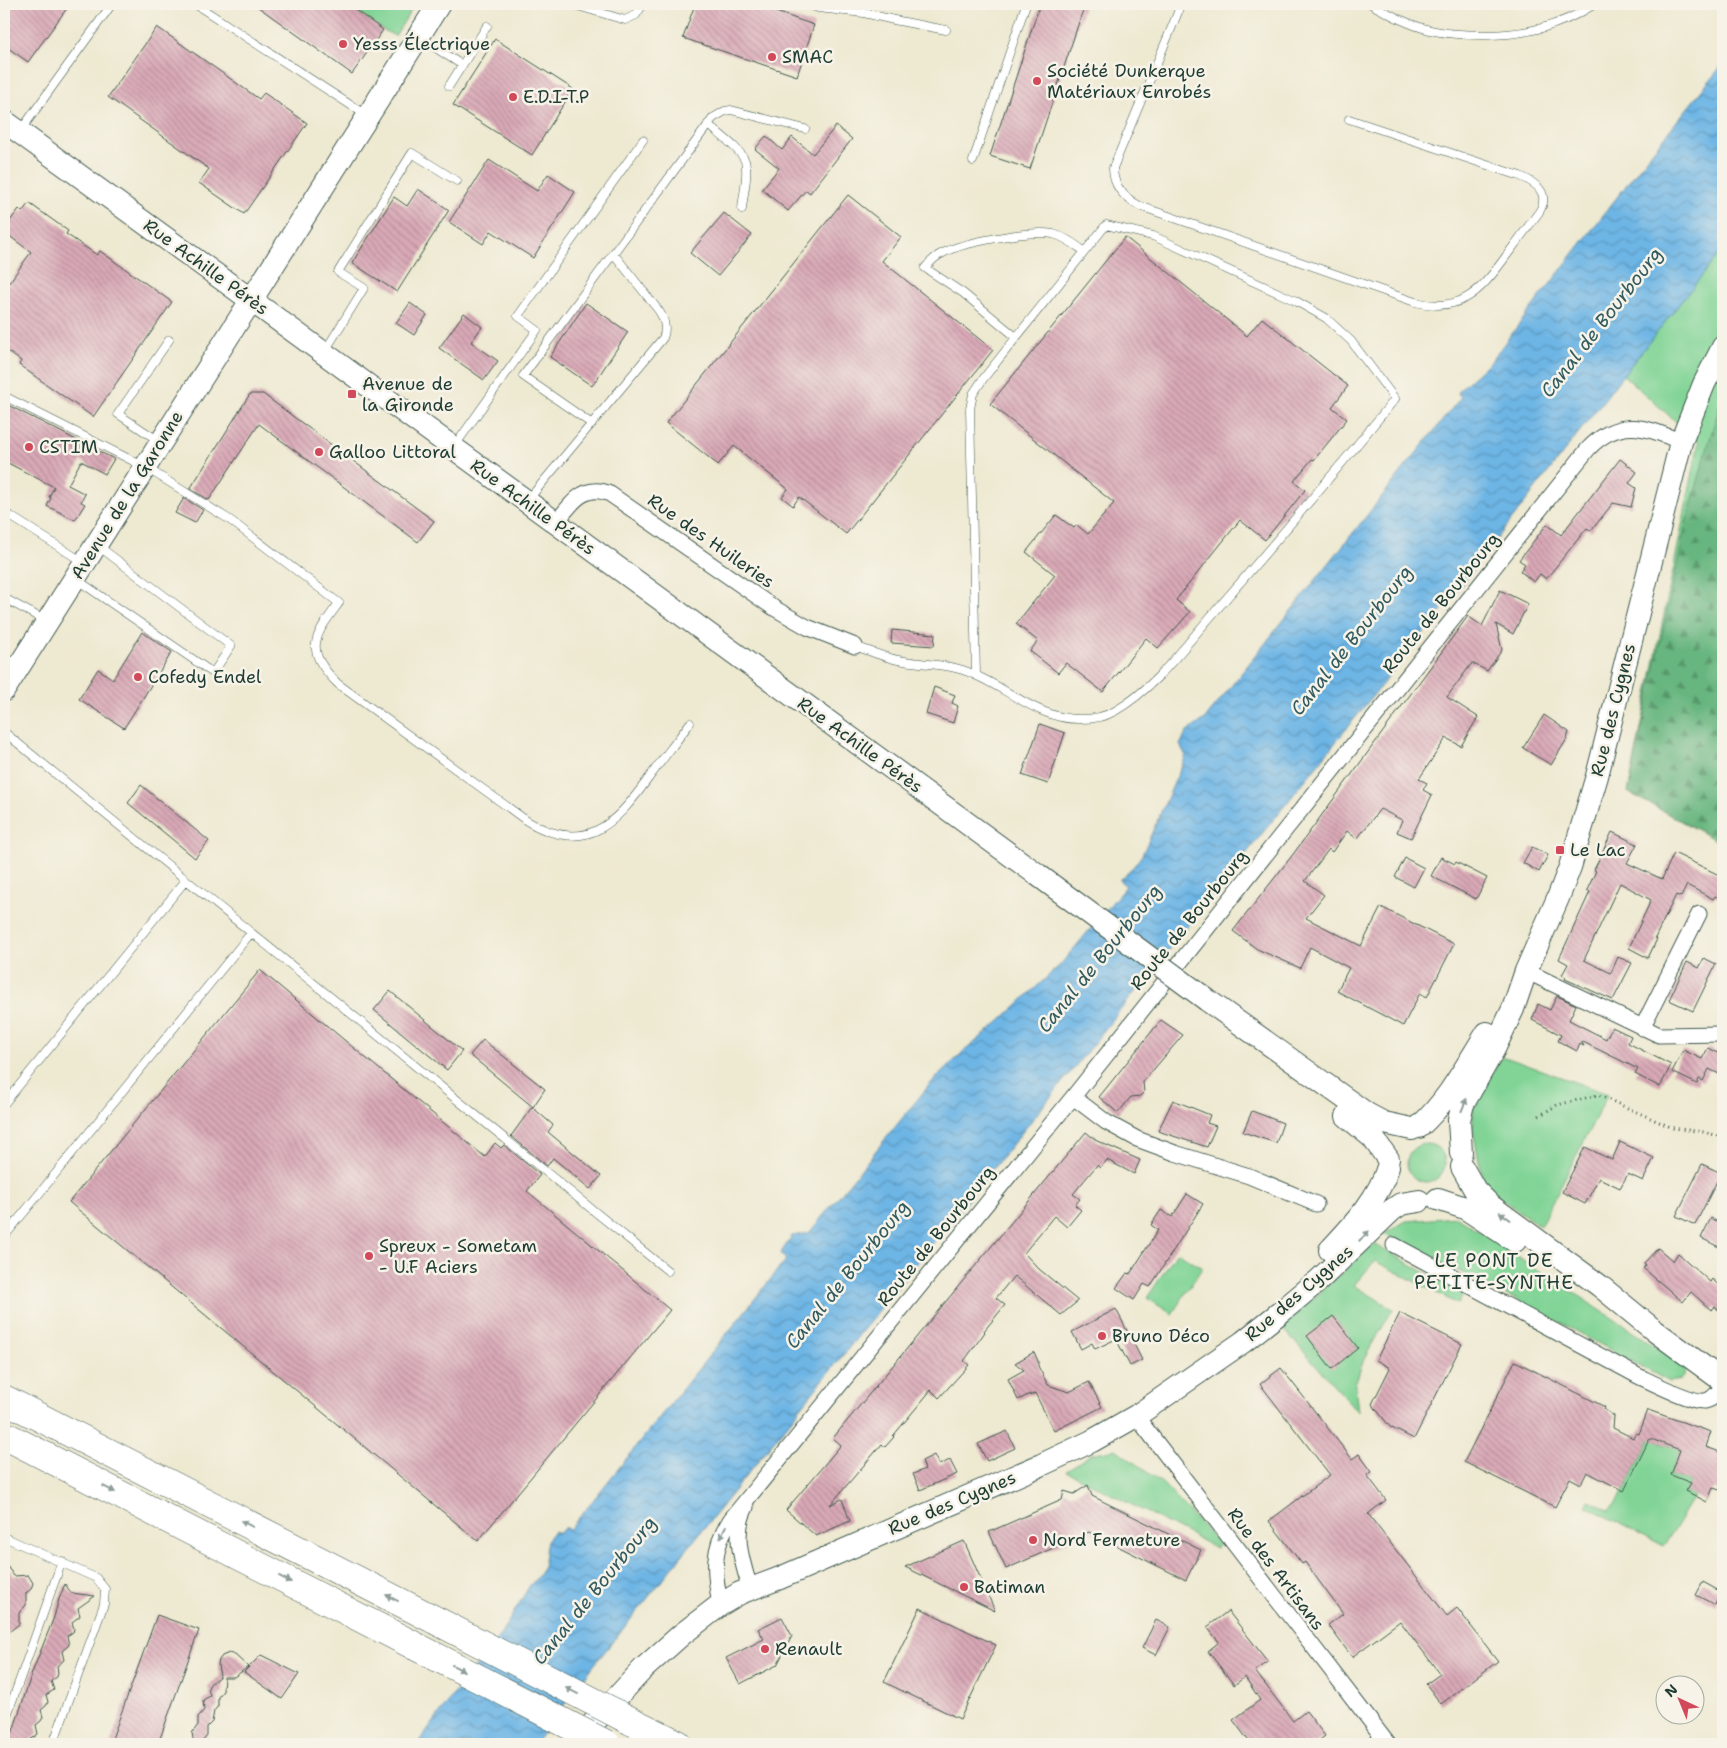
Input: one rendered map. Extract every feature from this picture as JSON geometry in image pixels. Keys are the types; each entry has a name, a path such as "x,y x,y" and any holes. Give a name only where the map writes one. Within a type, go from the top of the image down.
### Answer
{"highway":[{"path":"4,1378 68,1416 179,1489"},
{"path":"4,1399 678,1744"},
{"path":"4,1435 606,1744"},
{"path":"4,1444 85,1476"}],"street":[{"path":"251,300 439,4"},
{"name":"Rue Achille Pérès","path":"11,127 324,353 1207,1000"},
{"name":"Avenue de la Garonne","path":"4,690 251,300"},
{"name":"Rue des Cygnes","path":"1461,1160 1459,1126 1461,1110 1505,1027 1526,970 1558,898 1586,816 1681,442 1704,384 1723,348"},
{"name":"Route de Bourbourg","path":"720,1605 715,1572 718,1545 731,1519 1072,1097 1588,449 1603,435 1620,428 1631,427 1658,432 1681,442"},
{"name":"Rue des Huileries","path":"556,523 572,503 584,493 590,490 602,490 774,608 807,627 854,646"},
{"path":"1642,1028 1699,914"},
{"path":"1526,970 1642,1028 1665,1036 1723,1034"},
{"name":"Rue des Cygnes","path":"1415,1128 1434,1114 1446,1098 1526,970"},
{"path":"1207,1000 1366,1114 1384,1124 1433,1128 1446,1133 1454,1140 1472,1185 1487,1202 1606,1290 1655,1331 1723,1381"},
{"path":"1207,1000 1296,1078 1366,1131 1373,1138 1388,1163"},
{"path":"1072,1097 1111,1125 1137,1139 1249,1176 1316,1204"},
{"path":"1415,1128 1402,1135 1391,1148 1388,1163 1390,1178 1399,1190 1408,1197 1452,1203 1471,1212 1600,1298 1655,1331"},
{"path":"1428,1200 1448,1194 1456,1186 1460,1175 1461,1160"},
{"name":"Rue des Cygnes","path":"1177,1388 1254,1323 1327,1254 1373,1200 1381,1186 1388,1163"},
{"name":"Rue des Cygnes","path":"574,1744 655,1657 720,1605 750,1588 780,1578 1041,1465 1092,1441 1136,1416 1242,1342 1294,1301 1392,1210 1401,1204 1428,1200"},
{"path":"1394,1246 1638,1376 1670,1390 1705,1401 1716,1395 1723,1386"},
{"name":"Rue des Artisans","path":"1136,1416 1388,1744"},
{"name":"Route de Bourbourg","path":"750,1588 740,1553 739,1529 743,1512 752,1493"}],"lane":[{"path":"11,127 112,4"},
{"path":"195,4 368,116"},
{"path":"571,4 625,20 636,15 643,4"},
{"path":"807,4 818,8 864,13 946,30"},
{"path":"973,161 1026,4"},
{"path":"1179,4 1174,22 1113,168 1115,182 1127,198 1140,206 1415,302 1441,306 1459,302 1477,292 1493,274 1539,212 1543,202 1542,192 1533,183 1520,176 1349,119"},
{"path":"1371,4 1406,22 1430,30 1460,35 1520,34 1568,19 1595,4"},
{"path":"449,86 487,26"},
{"path":"418,37 462,65"},
{"path":"592,424 523,376 708,124 719,114 731,110 805,129"},
{"path":"708,124 739,151 745,162 742,209"},
{"path":"453,448 537,330 518,316 643,140"},
{"path":"324,353 364,288 338,272 412,153 457,181"},
{"path":"854,646 893,659 948,666 976,675 1021,701 1063,717 1073,719 1094,718 1118,709 1144,689 1164,670 1280,538 1395,399 1351,342 1335,326 1305,306 1153,236 1106,225 973,394 970,409 976,675"},
{"path":"1016,337 963,293 925,268 935,258 950,249 1019,234 1043,233 1060,236 1084,251"},
{"path":"526,502 663,338 665,332 663,318 659,311 613,253"},
{"path":"160,442 118,414 169,340"},
{"path":"4,396 145,467 236,525 339,603 319,630 315,647 322,666 338,684 527,821 545,831 570,836 588,834 606,825 631,802 690,723"},
{"path":"4,512 85,562 230,646 213,673 85,562"},
{"path":"4,598 47,621"},
{"path":"4,732 668,1271"},
{"path":"4,1104 186,880"},
{"path":"4,1237 251,933"},
{"path":"4,1537 62,1561 96,1578 105,1589 106,1597 53,1744"},
{"path":"4,1724 62,1561"}],"path":[{"path":"1538,1116 1557,1105 1598,1096 1673,1128 1704,1132 1723,1137"}],"green space":[{"path":"347,4 415,4 395,36 383,30"},
{"path":"1723,249 1723,844 1628,792 1699,442 1623,375"},
{"path":"1723,393 1723,844 1628,792 1686,523"},
{"path":"1502,1056 1608,1094 1540,1226 1493,1193 1482,1176 1473,1130 1473,1107"},
{"path":"1426,1144 1440,1149 1445,1163 1440,1177 1426,1182 1412,1177 1407,1163 1412,1149"},
{"path":"1457,1217 1680,1362 1687,1370 1680,1380 1670,1382 1527,1305 1384,1234 1406,1221"},
{"path":"1374,1244 1464,1294 1458,1304 1375,1261 1354,1285 1393,1309 1364,1359 1355,1384 1358,1412 1282,1327"},
{"path":"1177,1252 1202,1268 1172,1314 1147,1298"},
{"path":"1654,1432 1663,1435 1660,1443 1670,1446 1681,1446 1671,1475 1691,1483 1686,1491 1695,1495 1664,1546 1586,1506 1589,1500 1610,1511 1624,1491"},
{"path":"1116,1449 1163,1484 1219,1544 1216,1548 1066,1471 1091,1454"}],"water":[{"name":"Canal de Bourbourg","path":"1723,64 1723,249 1623,375 1450,600 594,1665 535,1744 418,1744 501,1634 530,1585 540,1573 548,1538 555,1531 559,1534 565,1527 569,1530 786,1260 780,1254 792,1236 809,1233 930,1084 1061,964 1126,886 1119,880 1134,866 1142,855 1186,756 1180,745 1187,732 1205,719 1461,397 1457,392 1490,362 1651,153"}],"building":[{"path":"4,4 70,4 28,62 4,45"},
{"path":"254,4 347,4 383,30 352,74"},
{"name":"SMAC","path":"695,4 753,4 814,25 797,76 683,38"},
{"name":"Société Dunkerque Matériaux Enrobés","path":"1040,4 1085,4 1030,169 990,156"},
{"path":"157,27 259,99 264,93 307,123 244,214 199,183 209,169 108,97"},
{"name":"E.D.I-T.P","path":"495,39 573,89 532,155 453,105"},
{"path":"836,126 852,139 810,193 806,190 788,211 762,189 779,168 755,149 766,136 782,150 792,137 813,154"},
{"path":"489,160 537,191 548,174 575,192 533,258 491,231 483,244 449,222"},
{"path":"418,189 449,210 397,292 352,263 394,197 407,206"},
{"path":"848,195 901,237 882,261 993,350 846,534 799,497 793,506 782,497 788,489 734,446 718,465 666,423"},
{"path":"29,203 68,231 66,234 97,255 100,251 172,302 93,417 19,365 21,361 4,349 4,290 31,252 4,232 4,229 19,209 22,212"},
{"path":"724,213 752,235 718,276 690,253"},
{"path":"1125,237 1247,336 1262,318 1348,386 1332,407 1347,419 1314,460 1312,459 1294,481 1305,490 1265,540 1240,520 1176,600 1190,612 1158,648 1146,638 1103,692 1066,663 1058,673 1030,651 1038,641 1016,624 1055,575 1026,552 1056,515 1074,528 1077,525 1088,534 1114,503 990,404"},
{"path":"410,303 427,315 414,335 396,323"},
{"path":"586,303 628,332 592,386 550,357"},
{"path":"464,313 482,327 471,342 498,361 484,380 439,348"},
{"name":"Galloo Littoral","path":"250,394 263,394 434,521 418,542 259,424 209,500 190,489"},
{"name":"CSTIM","path":"4,403 114,459 105,474 81,461 68,485 85,494 81,502 85,504 75,520 47,506 54,487 4,461"},
{"path":"1620,459 1637,472 1629,483 1636,488 1631,507 1613,503 1591,531 1587,528 1546,579 1540,574 1534,582 1520,571 1525,564 1519,560 1547,524 1561,535"},
{"path":"184,498 203,510 195,523 175,513"},
{"path":"1500,590 1528,604 1513,634 1496,624 1502,650 1487,671 1472,663 1447,697 1478,717 1461,746 1446,738 1419,779 1427,783 1423,790 1432,795 1411,838 1397,832 1402,820 1380,809 1357,839 1347,831 1332,852 1329,849 1305,881 1324,895 1306,918 1361,946 1381,907 1454,944 1427,997 1420,993 1403,1026 1337,991 1349,968 1310,947 1300,968 1257,949 1233,931 1291,857 1468,616 1482,626"},
{"path":"892,630 935,634 934,646 891,643"},
{"name":"Cofedy Endel","path":"142,632 172,652 124,728 79,699 98,669 113,679"},
{"path":"934,687 955,695 952,703 958,706 953,723 926,714"},
{"path":"1544,715 1569,732 1567,739 1551,765 1523,748"},
{"path":"1040,724 1065,733 1048,784 1022,775"},
{"path":"141,785 209,841 195,858 128,803"},
{"path":"1612,832 1637,844 1627,863 1662,879 1674,853 1723,877 1723,900 1715,896 1713,899 1687,885 1681,897 1676,895 1655,938 1657,939 1648,958 1629,948 1651,900 1620,883 1584,960 1611,973 1618,957 1632,963 1613,1000 1565,979 1566,977 1562,975 1568,964 1559,959 1590,892 1587,890 1596,871 1594,870"},
{"path":"1532,847 1548,855 1539,872 1523,863"},
{"path":"1441,857 1455,864 1456,862 1487,878 1476,899 1431,876"},
{"path":"1405,858 1424,868 1414,887 1395,877"},
{"path":"1704,958 1716,964 1693,1011 1669,1000 1687,962 1699,968"},
{"name":"Spreux - Sometam - U.F Aciers","path":"260,970 485,1157 495,1143 501,1148 504,1145 540,1175 527,1191 670,1310 478,1541 69,1202"},
{"path":"390,991 462,1051 447,1070 374,1010"},
{"path":"1557,996 1576,1005 1569,1020 1606,1039 1612,1027 1631,1036 1628,1043 1671,1065 1660,1087 1635,1074 1638,1069 1581,1041 1584,1046 1580,1044 1577,1051 1558,1041 1561,1035 1532,1020 1538,1004 1550,1010"},
{"path":"1161,1020 1183,1035 1143,1082 1144,1092 1140,1096 1131,1097 1118,1113 1099,1097"},
{"path":"483,1040 545,1089 533,1107 470,1055"},
{"path":"1708,1048 1723,1056 1723,1076 1709,1069 1703,1081 1699,1079 1697,1084 1672,1072 1683,1050 1702,1059"},
{"path":"1173,1100 1210,1115 1207,1123 1216,1126 1207,1147 1158,1131"},
{"path":"532,1107 553,1125 548,1132 601,1176 590,1189 553,1158 547,1166 511,1136"},
{"path":"1252,1111 1283,1123 1276,1143 1243,1132"},
{"path":"1086,1132 1097,1141 1140,1160 1134,1174 1107,1160 1100,1168 1097,1165 1073,1194 1080,1199 1075,1205 1081,1210 1067,1227 1054,1216 1024,1253 1039,1269 1078,1301 1061,1315 1014,1276 996,1298 1005,1305 984,1331 964,1361 969,1365 939,1398 931,1390 894,1437 885,1447 882,1444 830,1505 842,1499 850,1521 816,1536 786,1510 841,1445 833,1438"},
{"path":"1620,1142 1654,1158 1643,1181 1628,1174 1620,1188 1599,1178 1585,1204 1562,1192 1585,1147 1612,1160"},
{"path":"1702,1164 1721,1173 1695,1225 1676,1216"},
{"path":"1187,1194 1203,1204 1150,1287 1144,1284 1134,1300 1116,1288 1127,1273 1130,1274 1158,1230 1151,1225 1161,1210 1172,1217"},
{"path":"1711,1218 1723,1225 1723,1249 1701,1238"},
{"path":"1658,1248 1673,1261 1678,1253 1710,1282 1712,1279 1723,1289 1723,1314 1715,1307 1711,1310 1691,1292 1683,1302 1643,1268 1646,1265 1644,1263"},
{"name":"Bruno Déco","path":"1116,1309 1142,1360 1130,1366 1116,1339 1095,1349 1092,1343 1081,1349 1072,1332"},
{"path":"1400,1313 1462,1344 1414,1439 1390,1427 1372,1404 1390,1368 1376,1360"},
{"path":"1333,1316 1358,1348 1332,1369 1307,1336"},
{"path":"1034,1352 1038,1366 1048,1385 1069,1392 1089,1382 1102,1407 1054,1431 1035,1393 1018,1400 1008,1379 1024,1370 1015,1363"},
{"path":"1515,1361 1605,1407 1604,1409 1614,1416 1613,1428 1633,1438 1636,1433 1639,1434 1648,1410 1711,1432 1706,1447 1723,1453 1723,1491 1713,1488 1707,1502 1686,1491 1691,1483 1671,1475 1680,1450 1651,1439 1624,1491 1587,1472 1581,1484 1570,1478 1555,1507 1464,1462"},
{"path":"1281,1368 1352,1459 1359,1454 1372,1472 1367,1475 1386,1500 1368,1514 1447,1616 1457,1608 1498,1661 1441,1704 1426,1684 1440,1674 1400,1621 1352,1657 1328,1625 1343,1614 1305,1562 1302,1564 1269,1521 1330,1475 1260,1384"},
{"path":"1007,1431 1015,1448 987,1461 978,1444"},
{"path":"934,1455 939,1465 950,1460 957,1474 920,1490 913,1474 925,1469 922,1461"},
{"name":"Nord Fermeture","path":"1088,1485 1092,1496 1201,1550 1186,1580 1089,1532 1006,1569 989,1532 1062,1500 1064,1491 1074,1494"},
{"name":"Batiman","path":"964,1541 995,1611 905,1567"},
{"path":"4,1562 14,1576 28,1575 33,1583 31,1589 26,1593 26,1605 19,1613 19,1624 4,1636"},
{"path":"1703,1582 1721,1592 1715,1605 1696,1595"},
{"path":"65,1584 71,1593 95,1596 78,1608 80,1616 72,1622 73,1632 67,1636 69,1645 62,1651 64,1660 57,1666 57,1677 51,1681 54,1690 46,1695 48,1702 41,1710 43,1717 36,1725 38,1734 25,1744 7,1741 13,1731"},
{"path":"920,1608 996,1645 960,1719 884,1682"},
{"path":"1228,1611 1268,1662 1255,1671 1293,1721 1306,1711 1325,1736 1315,1744 1251,1744 1233,1720 1260,1700 1245,1677 1234,1685 1208,1651 1219,1642 1207,1627"},
{"path":"157,1615 199,1630 158,1744 110,1744"},
{"name":"Renault","path":"782,1617 792,1636 777,1665 740,1684 726,1658 764,1639 758,1629"},
{"path":"1156,1620 1170,1627 1156,1655 1142,1648"},
{"path":"229,1653 235,1655 248,1667 234,1677 224,1677 223,1691 218,1697 218,1706 214,1711 212,1722 207,1727 207,1736 200,1744 194,1744 192,1733 198,1725 198,1717 204,1710 203,1700 210,1696 208,1688 210,1684 220,1676 219,1660 222,1656"},
{"path":"261,1655 299,1674 282,1699 244,1672"}],"place":[{"name":"Yesss Électrique","path":"343,44"},
{"name":"SMAC","path":"772,57"},
{"name":"Société Dunkerque Matériaux Enrobés","path":"1037,81"},
{"name":"E.D.I-T.P","path":"513,97"},
{"name":"Avenue de la Gironde","path":"352,394"},
{"name":"CSTIM","path":"29,447"},
{"name":"Galloo Littoral","path":"319,452"},
{"name":"Cofedy Endel","path":"138,677"},
{"name":"Le Lac","path":"1560,850"},
{"name":"Spreux - Sometam - U.F Aciers","path":"369,1256"},
{"name":"Bruno Déco","path":"1102,1336"},
{"name":"Nord Fermeture","path":"1033,1540"},
{"name":"Batiman","path":"964,1587"},
{"name":"Renault","path":"765,1649"}],"district":[{"name":"LE PONT DE PETITE-SYNTHE","path":"1494,1271"}]}
